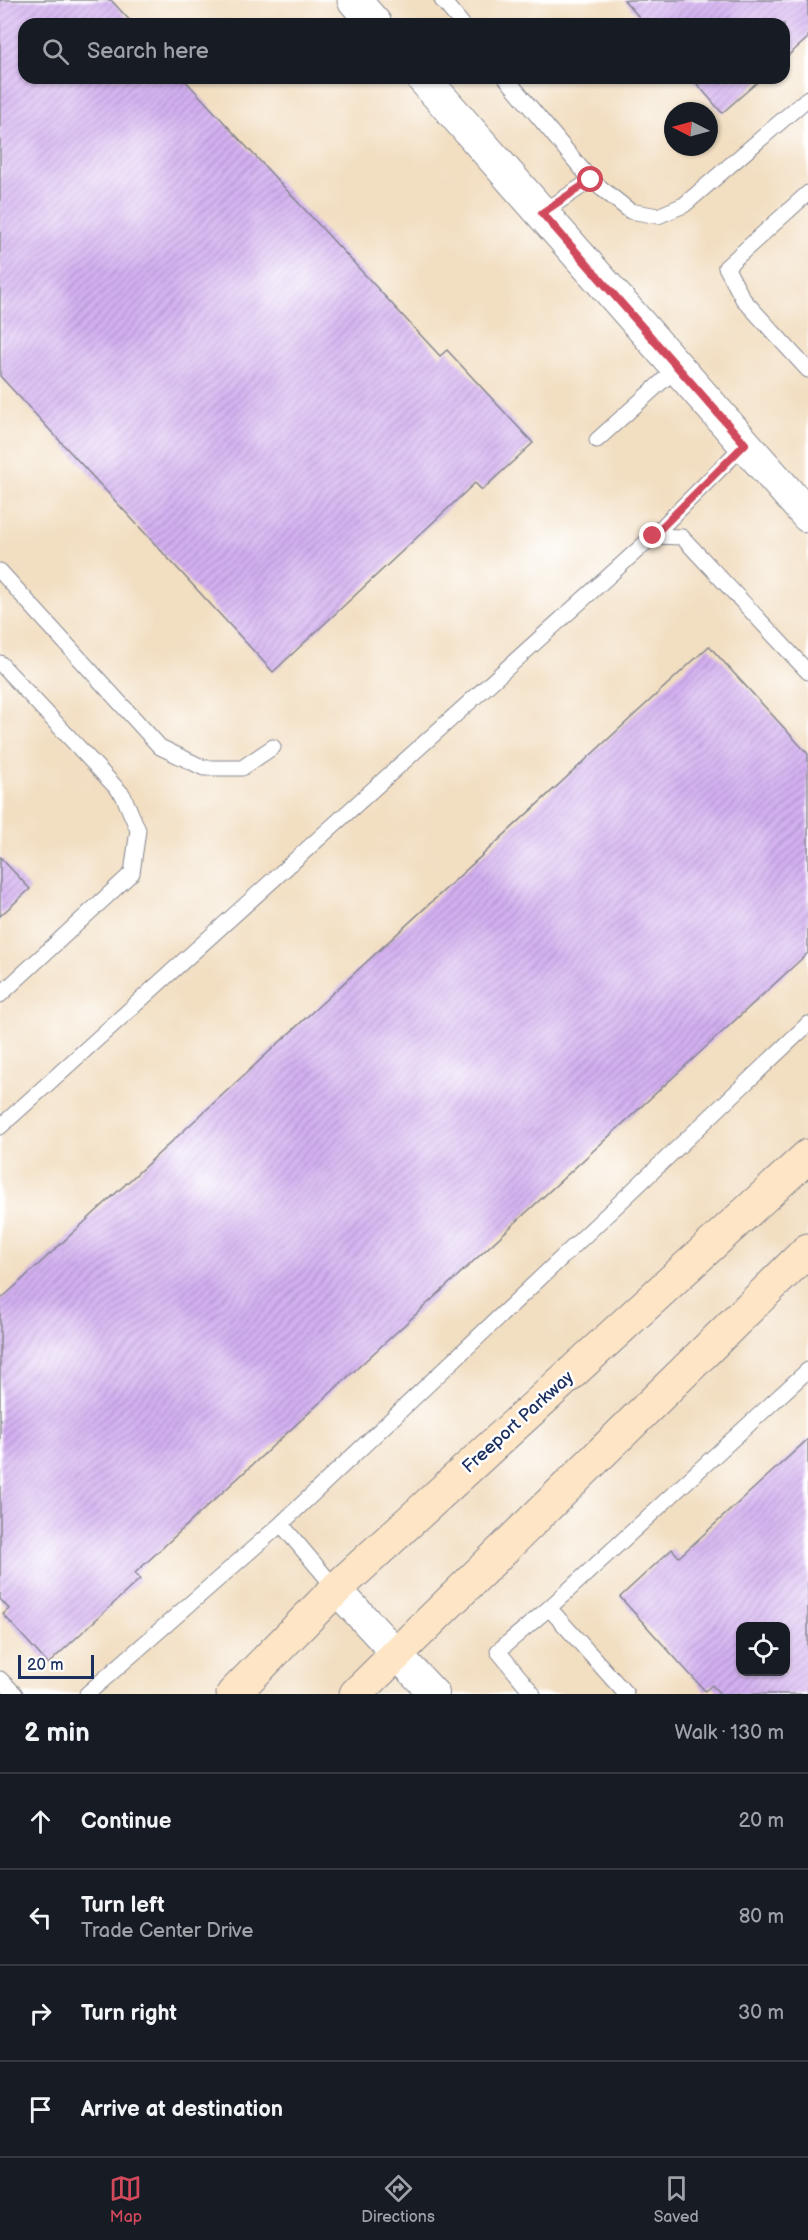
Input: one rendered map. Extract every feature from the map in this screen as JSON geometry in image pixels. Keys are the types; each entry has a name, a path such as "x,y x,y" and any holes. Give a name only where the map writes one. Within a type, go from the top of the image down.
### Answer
{"main road":[{"name":"Freeport Parkway","path":"233,1694 336,1589 808,1156"},
{"path":"356,1694 808,1250"}],"street":[{"path":"354,0 370,18"},
{"path":"428,84 808,516"},
{"path":"336,1589 434,1694"}],"lane":[{"path":"442,0 457,18"},
{"path":"511,84 591,180 630,211 658,216 684,205 808,98"},
{"path":"542,213 591,180"},
{"path":"808,193 726,267 743,299 808,370"},
{"path":"597,440 678,367"},
{"path":"0,1127 653,536 745,444"},
{"path":"653,536 682,537 808,672"},
{"path":"0,572 160,747 204,768 242,768 273,747"},
{"path":"0,663 123,795 138,830 132,873 0,995"},
{"path":"87,1694 280,1524 808,1024"},
{"path":"533,1694 498,1651 549,1608 808,1370"},
{"path":"280,1524 336,1589"},
{"path":"549,1608 626,1694"},
{"path":"0,1679 15,1694"}],"building":[{"path":"0,0 111,0 128,18 18,18 18,84 189,84 440,356 447,350 533,443 482,490 475,483 273,672 0,376"},
{"path":"624,0 808,0 808,38 790,54 790,18 640,18"},
{"path":"697,84 755,84 722,113 718,108 718,102 713,102"},
{"path":"709,646 808,754 808,953 135,1573 140,1579 48,1664 3,1614 9,1609 0,1599 0,1300"},
{"path":"0,857 30,889 0,916"},
{"path":"808,1439 808,1694 720,1694 712,1685 705,1691 620,1597 672,1549 679,1557"}],"route":[{"path":"591,180 542,213 745,444 653,536"}]}
